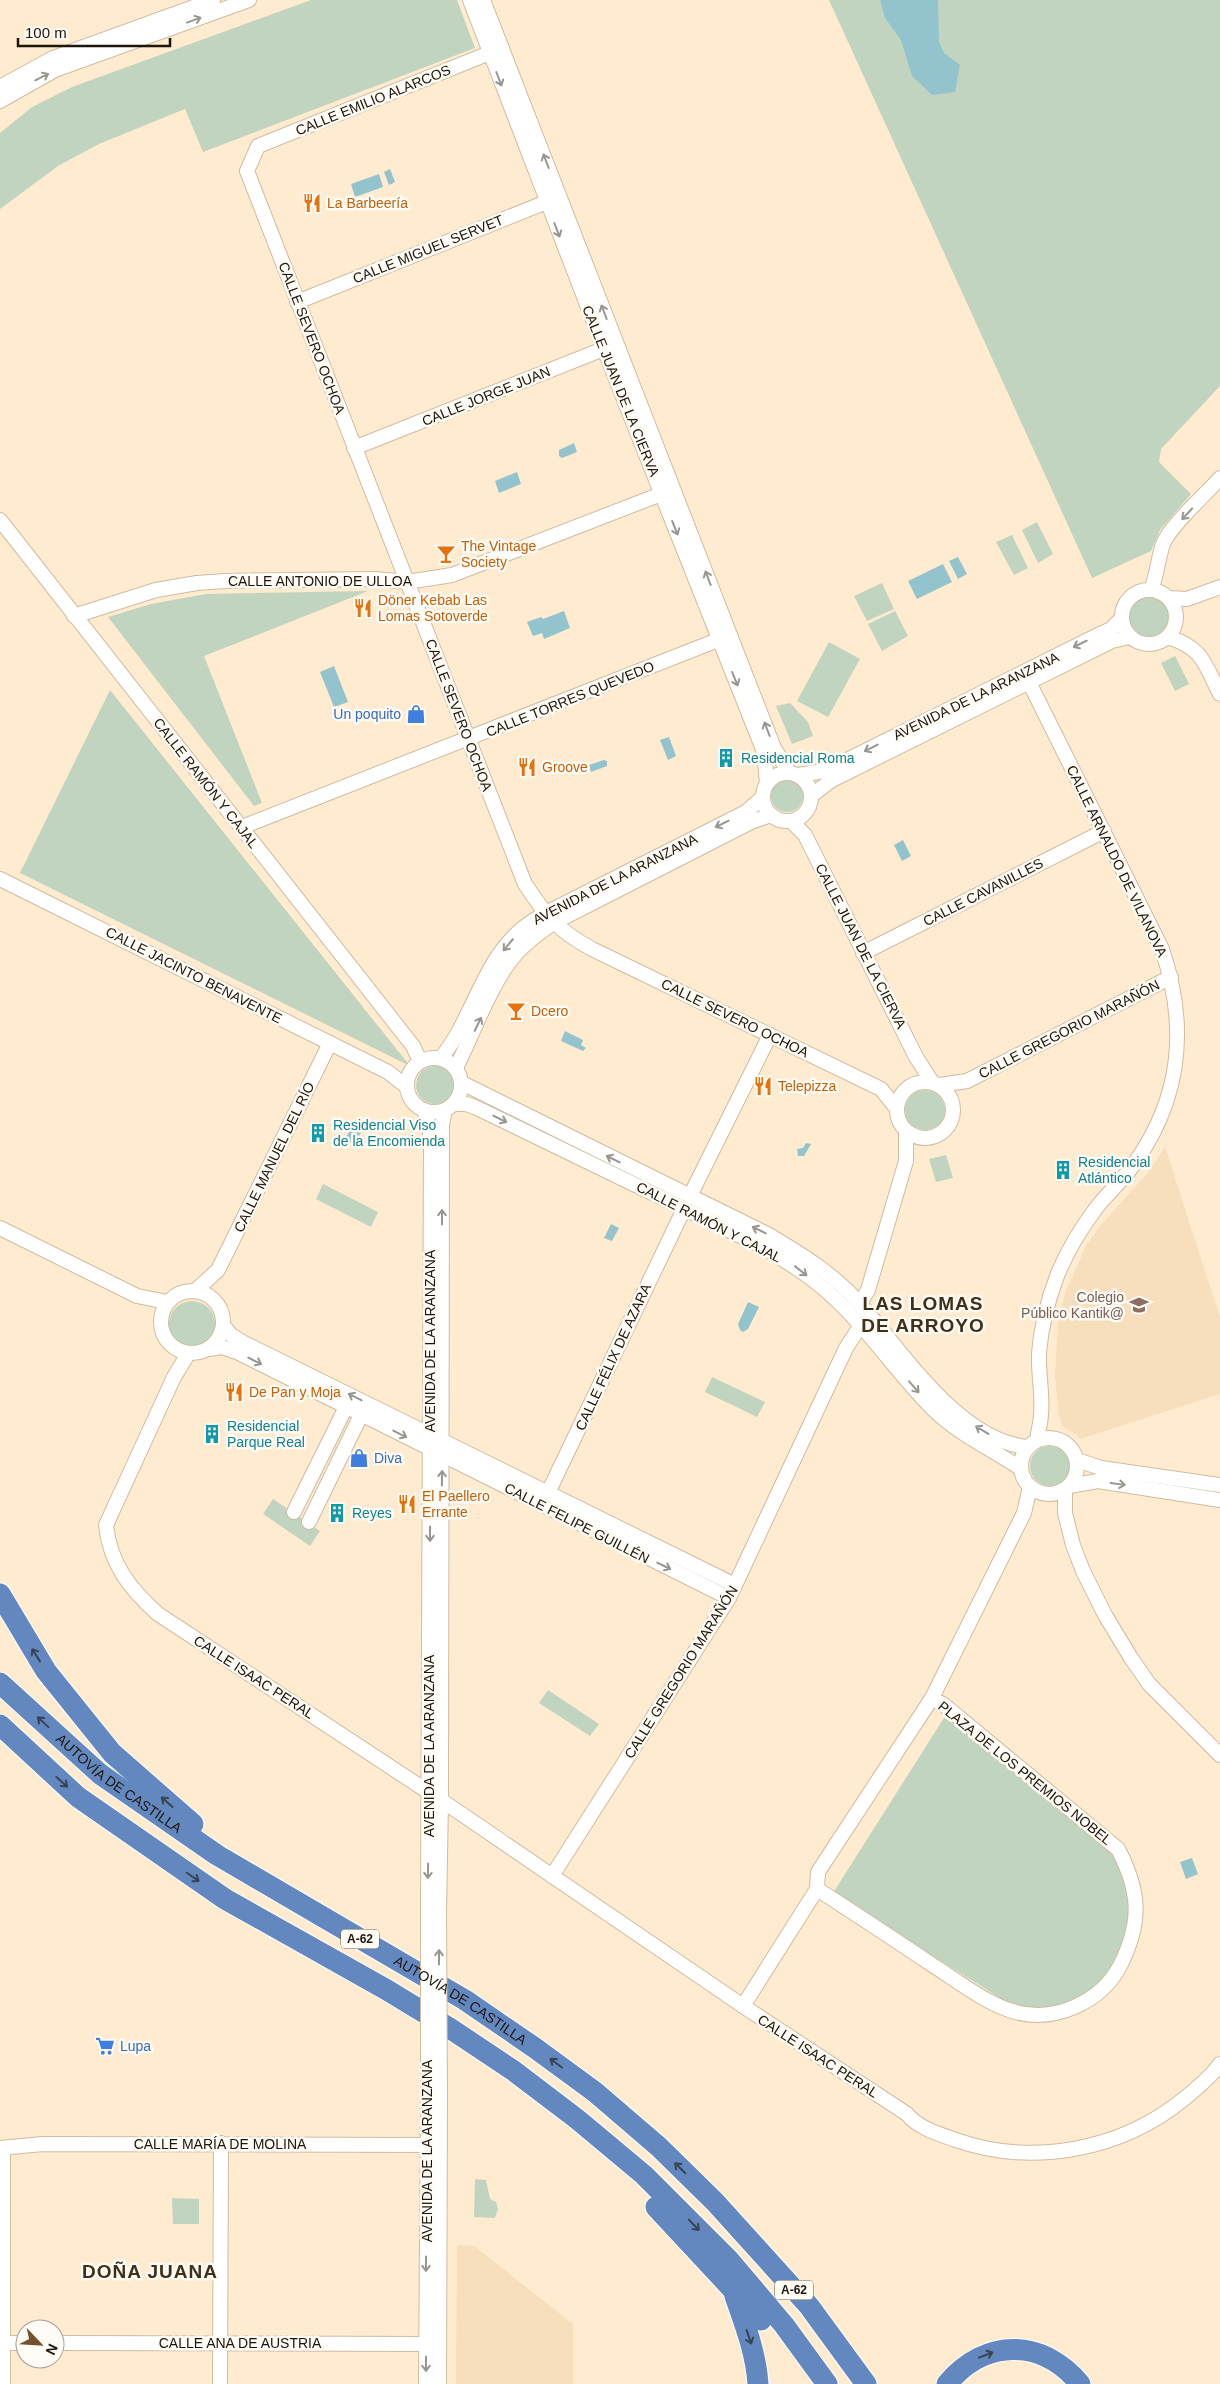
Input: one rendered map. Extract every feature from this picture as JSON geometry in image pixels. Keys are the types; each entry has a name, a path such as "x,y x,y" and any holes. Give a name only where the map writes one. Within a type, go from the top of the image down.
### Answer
{"highway":[{"path":"0,1594 46,1671 112,1753 214,1841 335,1925"},
{"name":"AUTOVÍA DE CASTILLA","path":"0,1683 100,1774 217,1855 457,1995 595,2092 645,2135 715,2202 808,2306 866,2384"},
{"name":"A-62","path":"0,1725 78,1797 225,1899 387,1990 452,2029 514,2071 577,2119 644,2175 729,2260 784,2325 827,2384"},
{"path":"225,1899 494,2071 563,2124 647,2198 691,2243 733,2291 748,2304 810,2384"},
{"path":"715,2202 789,2268 852,2344 882,2384"},
{"path":"733,2291 751,2342 757,2365 758,2384"},
{"path":"947,2384 971,2361 988,2353 1015,2349 1042,2355 1057,2362 1080,2384"}],"street":[{"path":"0,87 53,58 213,0"},
{"path":"0,101 55,70 249,0"},
{"name":"CALLE JUAN DE LA CIERVA","path":"470,0 496,51 725,637 774,748 794,774"},
{"name":"CALLE JUAN DE LA CIERVA","path":"483,0 496,51"},
{"name":"CALLE EMILIO ALARCOS","path":"251,158 258,146 274,139 496,51"},
{"name":"CALLE SEVERO OCHOA","path":"251,158 247,171 525,884 549,918 566,935 881,1089 897,1109"},
{"name":"CALLE MIGUEL SERVET","path":"297,302 553,199"},
{"name":"CALLE JORGE JUAN","path":"354,448 610,346"},
{"path":"1151,590 1156,578 1164,543 1175,526 1220,478"},
{"name":"CALLE ANTONIO DE ULLOA","path":"74,616 156,590 197,583 375,579 407,582 452,575 668,492"},
{"name":"CALLE RAMÓN Y CAJAL","path":"0,520 412,1046 430,1059"},
{"path":"1172,604 1220,587"},
{"path":"1151,590 1172,604 1176,621 1171,633 1149,645 1139,643 1129,637 1122,619 1123,608 1130,598 1138,592 1151,590"},
{"name":"AVENIDA DE LA ARANZANA","path":"812,795 832,780 1026,677 1111,629 1122,619"},
{"path":"1171,633 1202,657 1220,694"},
{"name":"CALLE JUAN DE LA CIERVA","path":"725,637 764,752 767,782"},
{"name":"CALLE TORRES QUEVEDO","path":"242,827 725,637"},
{"name":"AVENIDA DE LA ARANZANA","path":"794,774 825,771 1026,677 1112,641 1129,637"},
{"name":"CALLE ARNALDO DE VILANOVA","path":"1026,677 1162,949 1172,977 1178,1035 1176,1067 1170,1096 1158,1125 1133,1166 1097,1207 1081,1229 1057,1277 1044,1317 1039,1353 1041,1412 1032,1444"},
{"path":"794,774 810,787 812,795 810,806 797,818 780,820 771,815 765,807 763,797 767,782 773,777 794,774"},
{"name":"AVENIDA DE LA ARANZANA","path":"456,1068 502,974 514,957 549,918 746,812 763,797"},
{"name":"AVENIDA DE LA ARANZANA","path":"430,1059 455,1042 490,970 521,929 549,918 750,822 771,815"},
{"name":"CALLE JUAN DE LA CIERVA","path":"797,818 916,1057 936,1084"},
{"name":"CALLE CAVANILLES","path":"863,953 1104,831"},
{"name":"CALLE JACINTO BENAVENTE","path":"0,879 408,1081"},
{"name":"CALLE GREGORIO MARAÑÓN","path":"936,1084 967,1081 1172,977"},
{"name":"CALLE FÉLIX DE AZARA","path":"545,1499 770,1035"},
{"name":"CALLE MANUEL DEL RÍO","path":"195,1291 218,1270 330,1043"},
{"name":"CALLE JUAN DE LA CIERVA","path":"911,1086 916,1057"},
{"path":"430,1059 450,1062 456,1068 462,1083 460,1095 450,1107 431,1112 424,1110 412,1101 408,1081 430,1059"},
{"name":"CALLE GREGORIO MARAÑÓN","path":"953,1103 967,1081"},
{"name":"CALLE RAMÓN Y CAJAL","path":"462,1083 687,1203 790,1263 830,1294 861,1325 932,1408 944,1419 973,1441 1020,1468"},
{"path":"936,1084 946,1090 953,1103 954,1112 948,1127 942,1133 927,1138 919,1138 906,1131 901,1125 897,1109 898,1102 911,1086 936,1084"},
{"name":"CALLE SEVERO OCHOA","path":"881,1089 911,1086"},
{"name":"CALLE RAMÓN Y CAJAL","path":"450,1107 466,1104 476,1107 687,1203 769,1235 798,1252 835,1280 860,1303 941,1397 960,1415 980,1429 1006,1443 1032,1444"},
{"name":"AVENIDA DE LA ARANZANA","path":"436,1438 442,1125 450,1107"},
{"name":"AVENIDA DE LA ARANZANA","path":"424,1110 429,1125 431,1142 436,1438 433,1911 434,2146 439,2384"},
{"path":"860,1303 868,1290 906,1161 906,1131"},
{"path":"906,1161 927,1138"},
{"path":"0,1228 137,1296 167,1302"},
{"name":"CALLE MANUEL DEL RÍO","path":"216,1302 218,1270"},
{"path":"137,1296 160,1319 164,1337 172,1347 188,1354 199,1353 209,1349 221,1334 223,1325 223,1317 216,1302 210,1297 195,1291 180,1293 167,1302 160,1319"},
{"name":"CALLE FELIPE GUILLÉN","path":"223,1325 231,1335 244,1343 436,1438 729,1598"},
{"name":"CALLE GREGORIO MARAÑÓN","path":"552,1876 729,1598 846,1348 861,1325"},
{"path":"172,1347 174,1377"},
{"name":"CALLE FELIPE GUILLÉN","path":"209,1349 222,1347 239,1354 436,1453 545,1499 735,1585"},
{"path":"174,1377 188,1354"},
{"name":"CALLE ISAAC PERAL","path":"174,1377 111,1509 106,1525 107,1536 118,1568 137,1595 158,1614 435,1796 743,2006 907,2114 912,2121 940,2135 966,2144 1010,2152 1066,2150 1097,2144 1132,2131 1175,2106 1197,2088 1220,2064"},
{"path":"294,1512 346,1407"},
{"name":"CALLE ARNALDO DE VILANOVA","path":"1041,1412 1053,1438"},
{"path":"309,1522 361,1415"},
{"path":"1064,1513 1046,1494 1030,1487 1023,1478 1020,1468 1022,1458 1032,1444 1053,1438 1068,1444 1077,1460 1077,1470 1067,1487 1064,1513 1074,1545 1094,1595 1130,1658 1150,1684 1220,1755"},
{"path":"1077,1460 1100,1468 1220,1485"},
{"path":"1024,1513 1046,1494 1067,1487 1098,1481 1220,1500"},
{"path":"743,2006 817,1888 818,1872 932,1698 1024,1513 1030,1487"},
{"name":"PLAZA DE LOS PREMIOS NOBEL","path":"817,1888 974,1992 1013,2012 1028,2014 1048,2013 1083,2004 1110,1983 1119,1968 1134,1932 1137,1910 1129,1870 1118,1849 932,1698"},
{"path":"220,2384 222,2143"},
{"name":"CALLE MARÍA DE MOLINA","path":"2,2148 43,2144 222,2143 434,2146"},
{"name":"AVENIDA DE LA ARANZANA","path":"426,2384 434,2146"},
{"path":"2,2148 3,2384"},
{"path":"4,2342 15,2343"},
{"name":"CALLE ANA DE AUSTRIA","path":"65,2343 426,2344"}],"shaded area":[{"name":"Colegio Público Kantik@","path":"1165,1147 1220,1317 1220,1394 1080,1439 1076,1434 1063,1427 1059,1416 1055,1376 1058,1325 1065,1293 1086,1246 1100,1226 1147,1174"},
{"path":"457,2245 474,2246 573,2324 573,2384 456,2384"}],"green space":[{"path":"311,0 457,0 475,48 203,152 185,109 99,144 58,166 0,209 0,133 32,107 72,87"},
{"path":"829,0 1220,0 1220,386 1161,449 1159,462 1191,494 1160,530 1151,551 1092,578"},
{"path":"1037,522 1053,554 1038,563 1022,530"},
{"path":"1012,535 1028,568 1014,575 996,542"},
{"path":"882,583 894,609 867,621 854,596"},
{"path":"368,591 204,656 262,803 254,806 108,617 151,604 206,594"},
{"path":"1148,594 1161,598 1167,604 1171,617 1167,630 1161,636 1148,640 1135,636 1129,630 1125,617 1129,604 1135,598"},
{"path":"895,611 908,636 882,651 868,624"},
{"path":"829,642 860,659 828,717 797,701"},
{"path":"1175,656 1189,684 1175,691 1161,663"},
{"path":"110,690 410,1066 20,873"},
{"path":"790,703 808,722 813,736 792,744 776,706"},
{"path":"787,780 793,781 798,785 802,790 802,802 798,807 793,811 787,812 781,811 776,807 772,802 771,796 772,790 776,785 781,781"},
{"path":"435,1066 448,1072 454,1085 448,1098 435,1104 422,1098 416,1085 422,1072"},
{"path":"929,1090 936,1093 942,1099 945,1110 944,1118 936,1127 929,1130 921,1130 914,1127 906,1118 905,1106 908,1099 917,1091"},
{"path":"946,1155 953,1178 936,1182 929,1159"},
{"path":"323,1184 378,1212 371,1227 316,1199"},
{"path":"192,1301 205,1305 211,1311 215,1324 211,1337 205,1343 192,1347 179,1343 173,1337 169,1324 173,1311 179,1305"},
{"path":"712,1377 765,1402 757,1417 705,1392"},
{"path":"1050,1446 1061,1449 1067,1455 1070,1466 1067,1477 1061,1483 1050,1486 1039,1483 1033,1477 1030,1466 1033,1455 1039,1449"},
{"path":"273,1499 320,1531 310,1546 263,1514"},
{"path":"548,1690 599,1724 590,1736 539,1703"},
{"path":"949,1710 1113,1851 1123,1868 1133,1909 1113,1973 1088,1997 1060,2006 1026,2009 1008,2003 833,1893"},
{"path":"475,2179 486,2180 490,2199 496,2202 498,2209 495,2218 474,2217"},
{"path":"172,2198 199,2199 199,2224 173,2224"}],"water":[{"path":"880,0 938,0 939,42 944,53 960,65 955,92 932,95 912,76 901,40 885,18"},
{"path":"390,169 395,182 389,185 384,172"},
{"path":"379,174 383,187 355,197 351,184"},
{"path":"574,443 577,452 562,458 559,456 559,450"},
{"path":"517,472 521,484 499,493 495,481"},
{"path":"958,557 967,574 958,579 949,561"},
{"path":"943,564 952,582 917,599 908,581"},
{"path":"564,611 570,628 544,639 542,633 533,636 527,622 541,617 543,619"},
{"path":"334,666 348,702 334,707 320,672"},
{"path":"669,737 676,756 668,760 660,740"},
{"path":"604,760 607,761 607,766 591,772 589,765"},
{"path":"903,840 911,856 902,861 894,845"},
{"path":"565,1031 583,1040 581,1045 586,1048 583,1051 561,1041"},
{"path":"353,1124 363,1128 355,1145 345,1140"},
{"path":"806,1143 811,1144 804,1156 798,1156 797,1149 803,1148"},
{"path":"611,1224 619,1228 612,1241 604,1238"},
{"path":"748,1302 759,1307 748,1329 743,1332 738,1324"},
{"path":"1192,1858 1198,1874 1186,1879 1180,1862"}],"place":[{"name":"La Barbeería","path":"312,203"},
{"name":"The Vintage Society","path":"446,554"},
{"name":"Döner Kebab Las Lomas Sotoverde","path":"363,608"},
{"name":"Un poquito","path":"416,714"},
{"name":"Residencial Roma","path":"726,758"},
{"name":"Groove","path":"527,767"},
{"name":"Dcero","path":"516,1011"},
{"name":"Telepizza","path":"763,1086"},
{"name":"Residencial Viso de la Encomienda","path":"318,1133"},
{"name":"Residencial Atlántico","path":"1063,1170"},
{"name":"Colegio Público Kantik@","path":"1139,1305"},
{"name":"De Pan y Moja","path":"234,1392"},
{"name":"Residencial Parque Real","path":"212,1434"},
{"name":"Diva","path":"359,1458"},
{"name":"El Paellero Errante","path":"407,1504"},
{"name":"Reyes","path":"337,1513"},
{"name":"Lupa","path":"105,2046"}],"district":[{"name":"LAS LOMAS DE ARROYO","path":"923,1314"},
{"name":"DOÑA JUANA","path":"150,2271"}]}
